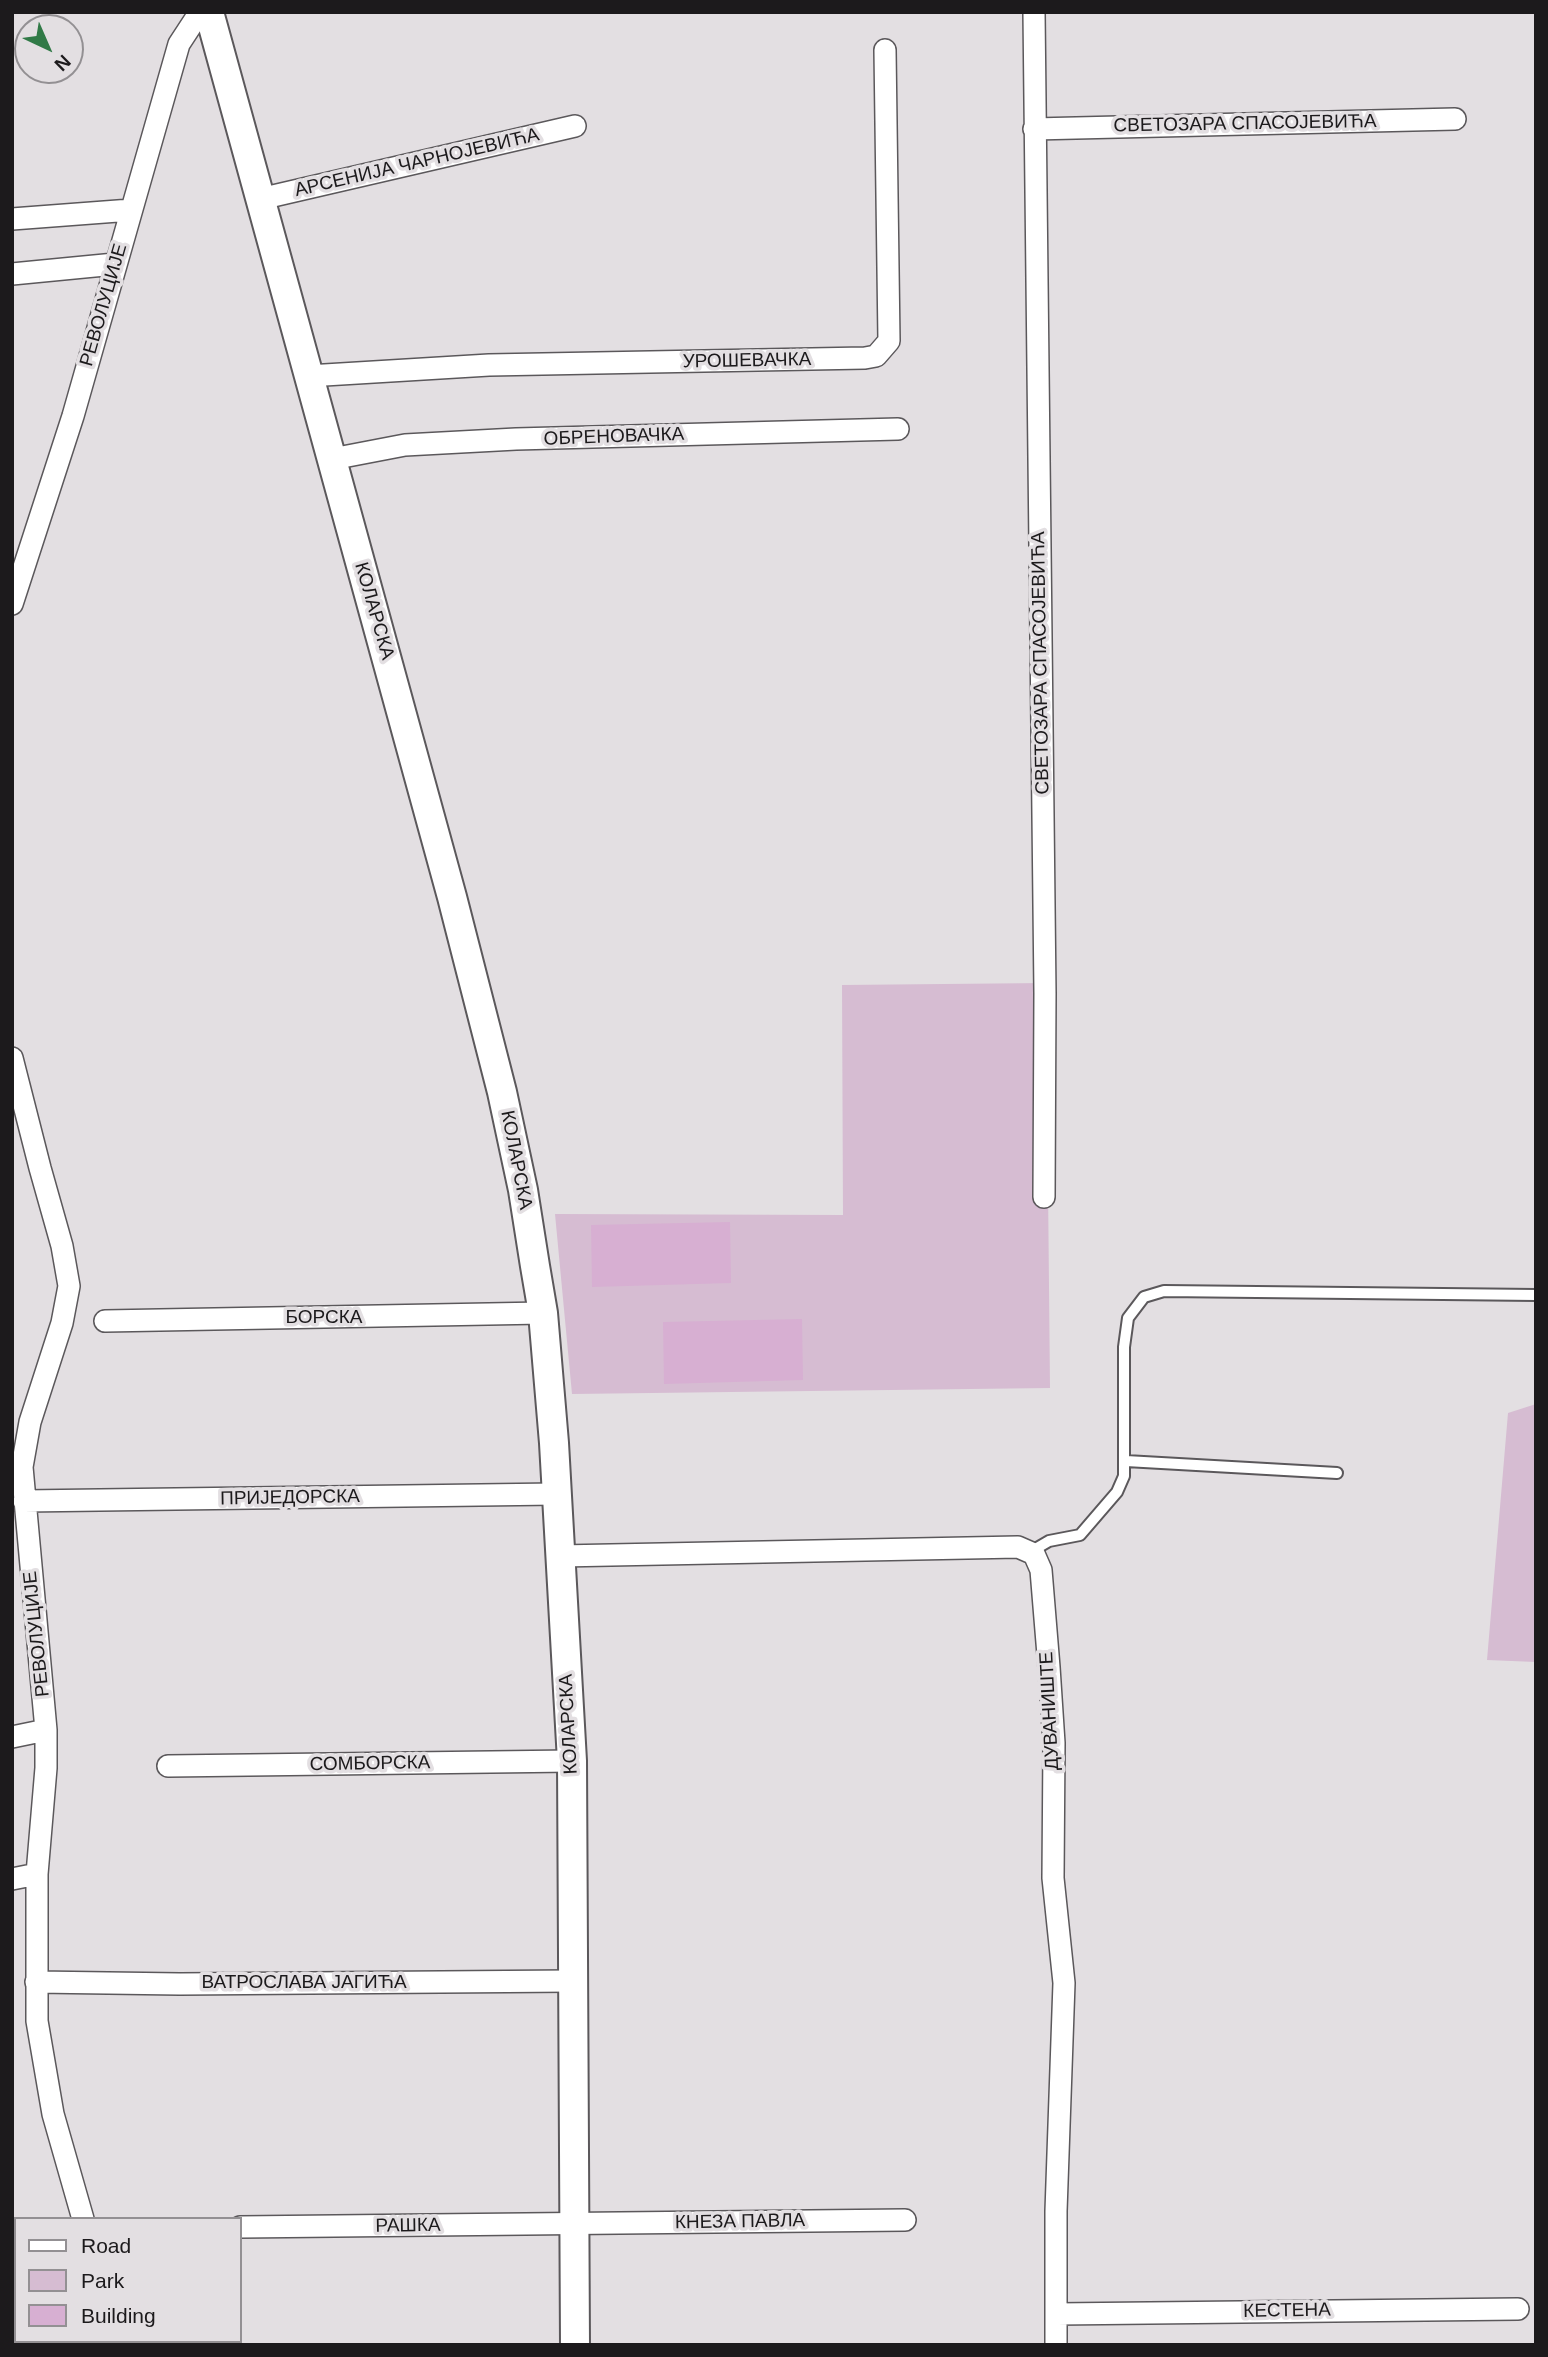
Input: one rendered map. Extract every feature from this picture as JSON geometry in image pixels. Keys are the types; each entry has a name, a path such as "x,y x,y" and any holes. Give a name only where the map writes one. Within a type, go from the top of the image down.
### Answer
{"main road":[{"name":"КОЛАРСКА","path":"207,12 452,897 499,1080 523,1190 543,1313 572,1761 575,2345"}],"street":[{"name":"РЕВОЛУЦИЈЕ","path":"12,604 73,416 179,44 196,18 207,12"},
{"name":"СВЕТОЗАРА СПАСОЈЕВИЋА","path":"1034,12 1045,993 1044,1197"},
{"name":"УРОШЕВАЧКА","path":"308,376 489,365 838,359 876,356 889,341 885,50"},
{"name":"СВЕТОЗАРА СПАСОЈЕВИЋА","path":"1034,129 1455,119"},
{"name":"АРСЕНИЈА ЧАРНОЈЕВИЋА","path":"260,199 575,126"},
{"path":"12,219 131,210"},
{"path":"12,274 115,264"},
{"name":"ОБРЕНОВАЧКА","path":"332,459 405,445 898,429"},
{"name":"РЕВОЛУЦИЈЕ","path":"12,1058 62,1246 69,1286 62,1323 30,1422 20,1489 46,1730 46,1768 37,1874 37,2021 53,2114 82,2217"},
{"name":"БОРСКА","path":"105,1321 543,1313"},
{"name":"ПРИЈЕДОРСКА","path":"20,1489 556,1494"},
{"path":"560,1556 1018,1547 1034,1554"},
{"name":"ДУВАНИШТЕ","path":"1034,1554 1041,1570 1049,1667 1054,1742 1053,1878 1064,1983 1056,2211 1056,2345"},
{"path":"12,1737 46,1730"},
{"name":"СОМБОРСКА","path":"168,1766 572,1761"},
{"path":"12,1879 37,1874"},
{"name":"ВАТРОСЛАВА ЈАГИЋА","path":"36,1982 194,1984 572,1981"},
{"name":"КНЕЗА ПАВЛА","path":"575,2224 905,2220"},
{"name":"РАШКА","path":"242,2227 575,2224"},
{"name":"КЕСТЕНА","path":"1057,2314 1518,2309"}],"lane":[{"path":"1034,1554 1037,1548 1048,1541 1080,1535 1117,1492 1124,1476 1124,1347 1128,1318 1144,1297 1164,1290 1536,1295"},
{"path":"1126,1461 1337,1473"}],"green space":[{"path":"1046,983 1050,1388 572,1394 555,1214 843,1215 842,985"},
{"path":"1536,1404 1536,1662 1487,1660 1508,1413"}],"building":[{"path":"730,1222 731,1283 592,1287 591,1225"},
{"path":"802,1319 803,1380 664,1384 663,1322"}]}
